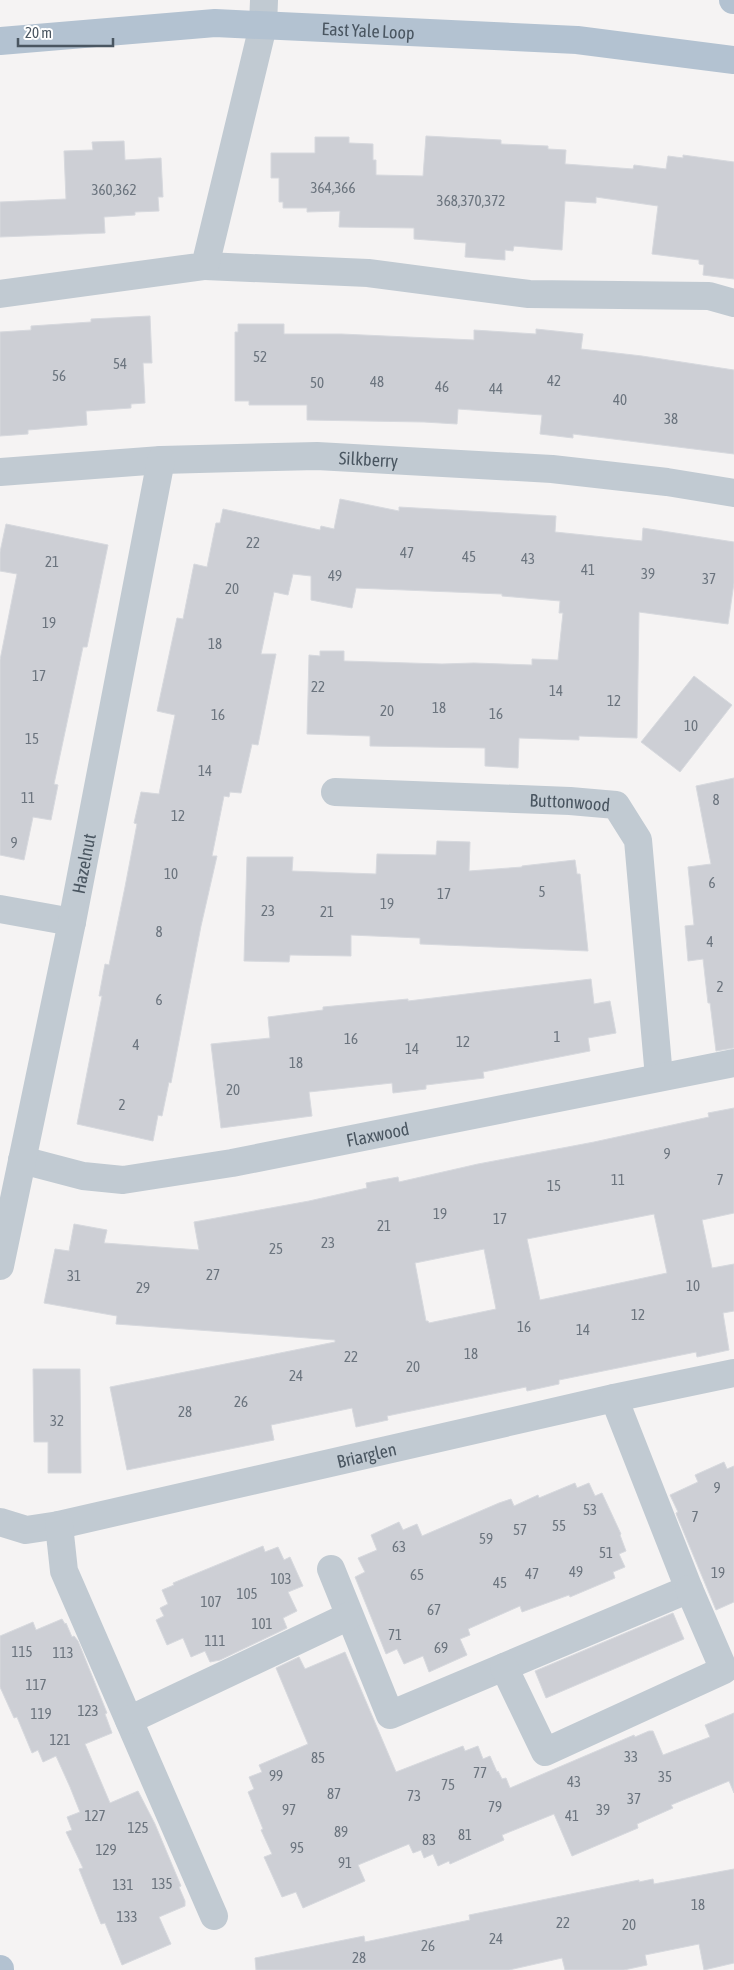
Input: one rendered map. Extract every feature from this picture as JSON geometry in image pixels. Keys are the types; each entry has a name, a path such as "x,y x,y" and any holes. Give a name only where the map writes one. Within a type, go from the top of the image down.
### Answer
{"main road":[{"name":"East Yale Loop","path":"0,41 215,24 264,13 576,40 734,60"}],"street":[{"path":"205,266 264,13"},
{"path":"0,294 205,266 368,274 529,294 709,296 734,303"},
{"name":"Silkberry","path":"0,472 161,460 317,456 552,469 668,482 734,493"},
{"name":"Hazelnut","path":"0,1266 72,922 161,460"},
{"name":"Buttonwood","path":"335,792 570,800 616,805 638,840 659,1077"},
{"path":"0,909 72,922"},
{"name":"Flaxwood","path":"22,1160 83,1176 123,1180 242,1161 734,1063"},
{"name":"Briarglen","path":"0,1522 26,1530 59,1525 614,1398 734,1373"},
{"path":"504,1667 545,1752 724,1670 689,1589 614,1398"},
{"path":"59,1525 64,1571 214,1916"},
{"path":"331,1569 390,1715 689,1589"},
{"path":"129,1720 350,1616"}],"building":[{"path":"426,136 501,140 501,144 548,146 548,149 566,150 565,164 633,169 634,165 666,169 668,156 683,158 683,155 734,162 734,279 703,275 704,265 699,264 699,260 652,254 658,206 596,197 596,203 565,201 562,250 514,246 513,251 505,250 505,260 465,257 466,243 414,239 414,228 339,227 340,211 307,212 307,208 283,208 283,202 279,202 279,178 271,178 271,153 315,153 315,137 349,137 349,143 373,144 373,160 376,160 376,175 423,176"},
{"path":"124,141 125,160 161,158 163,197 158,197 159,211 135,212 135,215 104,217 105,233 0,237 0,202 66,199 64,151 93,150 92,142"},
{"path":"150,316 152,363 143,363 145,403 131,404 131,408 86,411 87,425 28,430 28,434 0,436 0,332 31,330 31,326 91,322 91,319"},
{"path":"238,324 284,324 284,334 341,334 474,340 474,330 536,334 536,329 583,334 581,349 734,370 734,454 573,434 573,438 540,434 542,415 458,409 457,424 307,420 307,405 249,405 249,401 235,401 235,332 238,332"},
{"path":"340,499 399,511 399,507 556,516 555,532 642,541 643,528 734,542 734,583 728,624 639,612 637,738 579,736 579,740 519,738 518,768 485,766 485,748 370,746 370,736 307,734 309,655 320,656 320,651 344,651 344,661 442,664 532,665 532,659 558,660 563,613 559,613 560,601 502,596 502,594 356,588 352,608 311,600 311,576 293,574 288,595 274,592 261,654 276,654 258,745 252,744 241,793 230,792 229,797 224,796 212,856 217,856 201,926 171,1083 169,1082 162,1116 158,1115 153,1141 77,1124 102,996 99,996 105,964 109,965 137,824 134,823 141,792 159,794 175,715 157,711 177,618 183,619 194,564 207,567 216,523 220,523 223,509 320,530 321,526 334,529"},
{"path":"6,524 108,545 87,647 83,647 54,784 58,785 51,820 33,817 24,860 0,855 0,660 17,574 0,571 0,552"},
{"path":"694,676 732,705 680,772 641,742"},
{"path":"734,778 734,1048 716,1051 703,959 688,961 685,926 694,925 688,867 711,864 696,786"},
{"path":"437,841 470,842 469,871 575,860 577,874 580,874 588,951 420,944 420,938 351,935 351,956 290,955 289,962 244,961 247,857 293,857 292,871 376,874 377,854 436,855"},
{"path":"591,979 594,1004 610,1001 616,1033 588,1038 590,1051 483,1072 484,1078 426,1085 426,1089 393,1093 392,1083 309,1092 312,1116 221,1128 211,1044 270,1038 268,1017 323,1010 323,1007 408,999 408,1001"},
{"path":"734,1108 734,1213 702,1220 712,1268 734,1264 734,1311 723,1313 729,1350 697,1357 696,1352 559,1380 559,1384 527,1391 526,1387 387,1416 388,1420 356,1427 352,1408 271,1425 274,1440 127,1470 110,1387 335,1342 335,1340 116,1324 117,1316 44,1303 55,1249 69,1251 74,1224 107,1230 104,1243 199,1250 194,1222 309,1201 367,1188 366,1183 398,1177 399,1182 478,1164 594,1142 709,1117 708,1113","holes":["654,1214 667,1273 540,1300 527,1239","484,1249 496,1309 429,1323 426,1321 415,1263"]},
{"path":"33,1369 80,1369 81,1473 48,1473 48,1442 34,1442"},
{"path":"724,1462 727,1469 734,1466 734,1602 716,1610 670,1495 698,1482 695,1475"},
{"path":"575,1483 577,1488 589,1483 595,1496 602,1493 621,1534 626,1551 619,1554 625,1567 613,1572 615,1578 570,1597 569,1595 522,1612 520,1606 468,1629 470,1635 460,1639 467,1655 429,1672 423,1656 404,1664 397,1649 386,1654 355,1577 365,1572 358,1558 377,1550 371,1535 399,1522 403,1530 417,1524 422,1536 499,1503 511,1499 514,1506 538,1495 539,1498"},
{"path":"263,1546 265,1552 278,1547 284,1560 290,1557 303,1586 288,1592 297,1611 283,1618 287,1628 220,1660 210,1662 205,1651 191,1657 183,1638 167,1645 156,1620 164,1616 160,1608 168,1604 162,1590 174,1585 173,1583"},
{"path":"673,1613 684,1639 546,1698 535,1671"},
{"path":"62,1619 66,1623 72,1637 74,1636 78,1641 107,1713 105,1714 112,1733 85,1744 110,1803 138,1791 155,1824 181,1886 179,1887 185,1901 185,1906 159,1917 171,1944 122,1965 105,1923 101,1924 79,1869 83,1868 66,1832 72,1830 67,1817 80,1812 70,1787 56,1756 43,1762 38,1750 32,1753 17,1717 14,1718 0,1687 0,1636 33,1622 36,1630"},
{"path":"345,1652 396,1772 463,1746 465,1751 478,1746 483,1759 490,1756 497,1772 502,1779 506,1778 510,1788 634,1735 635,1737 649,1731 653,1731 663,1755 710,1737 705,1725 734,1713 734,1793 729,1781 671,1805 673,1808 637,1824 638,1828 572,1856 554,1814 502,1835 504,1840 450,1864 449,1861 438,1866 433,1854 424,1858 421,1850 413,1853 409,1844 358,1865 365,1881 303,1908 296,1892 282,1897 264,1857 272,1854 261,1830 263,1829 248,1792 254,1789 249,1777 262,1772 259,1765 308,1744 276,1668 299,1657 305,1669"},
{"path":"734,1869 734,1963 704,1970 699,1944 645,1955 647,1965 624,1970 565,1970 562,1958 509,1970 256,1970 255,1958 364,1936 365,1942 470,1920 469,1915 639,1880 639,1882 653,1879 654,1884"}]}
